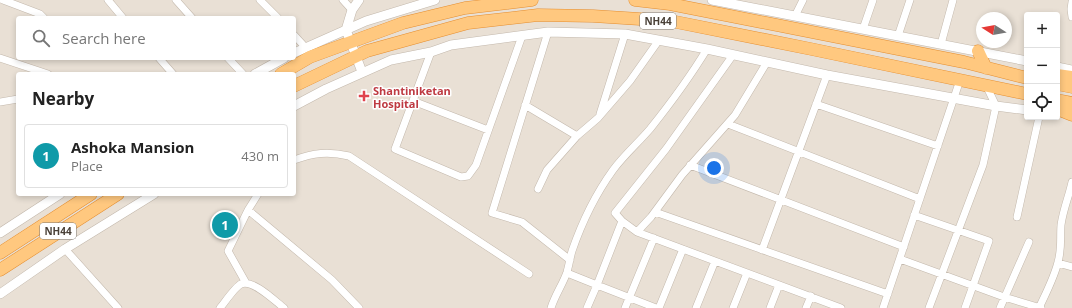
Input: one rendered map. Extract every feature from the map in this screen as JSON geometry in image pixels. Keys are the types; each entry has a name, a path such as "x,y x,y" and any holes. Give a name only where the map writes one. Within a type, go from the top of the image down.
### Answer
{"highway":[{"path":"284,72 310,57 350,41 403,23 465,8 532,0"},
{"name":"NH44","path":"635,0 678,5 964,62 1024,77"},
{"name":"NH44","path":"296,85 367,51 468,23 538,15 593,16 671,21 1024,93"},
{"path":"978,50 986,68"},
{"path":"1015,75 1024,74"},
{"path":"1060,75 1072,77"},
{"path":"1060,85 1072,87"},
{"path":"1010,91 1024,96"},
{"path":"1060,101 1072,103"},
{"path":"1060,110 1072,115"},
{"name":"NH44","path":"0,253 88,196"},
{"name":"NH44","path":"0,270 115,196"}],"street":[{"path":"2,0 42,16"},
{"path":"108,0 121,16"},
{"path":"176,0 190,16"},
{"path":"260,0 276,16"},
{"path":"343,0 352,10"},
{"path":"359,0 352,10 346,30 362,72"},
{"path":"296,52 366,21 435,0"},
{"path":"712,0 737,2 795,16 978,50 1024,60"},
{"path":"795,16 803,0"},
{"path":"864,29 873,0"},
{"path":"898,36 910,0"},
{"path":"941,44 954,0"},
{"path":"1072,2 1072,18"},
{"path":"548,32 492,213 522,222 570,260"},
{"path":"296,105 362,72 391,60 431,52 451,45 548,32 625,34 707,49 827,75 996,106 1024,110"},
{"path":"598,118 625,34"},
{"path":"431,52 395,149 461,177 468,176 476,165 522,36"},
{"path":"296,37 305,47"},
{"path":"538,189 547,170 577,136 598,118 630,81 659,40"},
{"path":"551,308 556,294 567,273 570,260 586,216 597,193 614,169 650,129 707,49"},
{"path":"733,55 666,149 615,214 637,232 841,308"},
{"path":"0,58 42,72"},
{"path":"161,60 171,72"},
{"path":"230,60 241,72"},
{"path":"259,72 280,60"},
{"path":"637,232 655,212 690,165 735,115 767,62"},
{"path":"1060,68 1072,70"},
{"path":"762,250 827,75"},
{"path":"883,308 960,80"},
{"path":"929,308 983,165 996,106 986,85"},
{"path":"0,102 16,99"},
{"path":"413,101 488,130"},
{"path":"816,104 938,146"},
{"path":"525,105 577,136"},
{"path":"1060,114 1072,115"},
{"path":"1017,217 1038,120"},
{"path":"728,124 920,199"},
{"path":"296,159 312,154 339,154 349,156 529,274"},
{"path":"690,165 904,247"},
{"path":"900,259 943,273 1004,297 1040,308 1058,263 1061,247 1060,235 1062,222 1071,191 1072,182"},
{"path":"0,233 57,196"},
{"path":"0,294 64,249 151,196"},
{"path":"246,283 228,251 248,210 257,196"},
{"path":"248,210 332,280 359,308"},
{"path":"655,212 888,294"},
{"path":"914,215 990,241 965,308"},
{"path":"587,308 622,221"},
{"path":"625,308 654,238"},
{"path":"1000,308 1029,242"},
{"path":"64,249 118,308"},
{"path":"567,273 658,308 683,249"},
{"path":"696,308 715,261"},
{"path":"1058,263 1072,267"},
{"path":"733,308 747,273"},
{"path":"220,308 240,285 246,283 255,286 284,308"},
{"path":"770,308 779,285"},
{"path":"806,308 810,296"}],"shaded area":[{"path":"0,0 1072,0 1072,308 0,308"}],"place":[{"name":"Shantiniketan Hospital","path":"364,96"},
{"name":"Ashoka Mansion","path":"225,225"}]}
